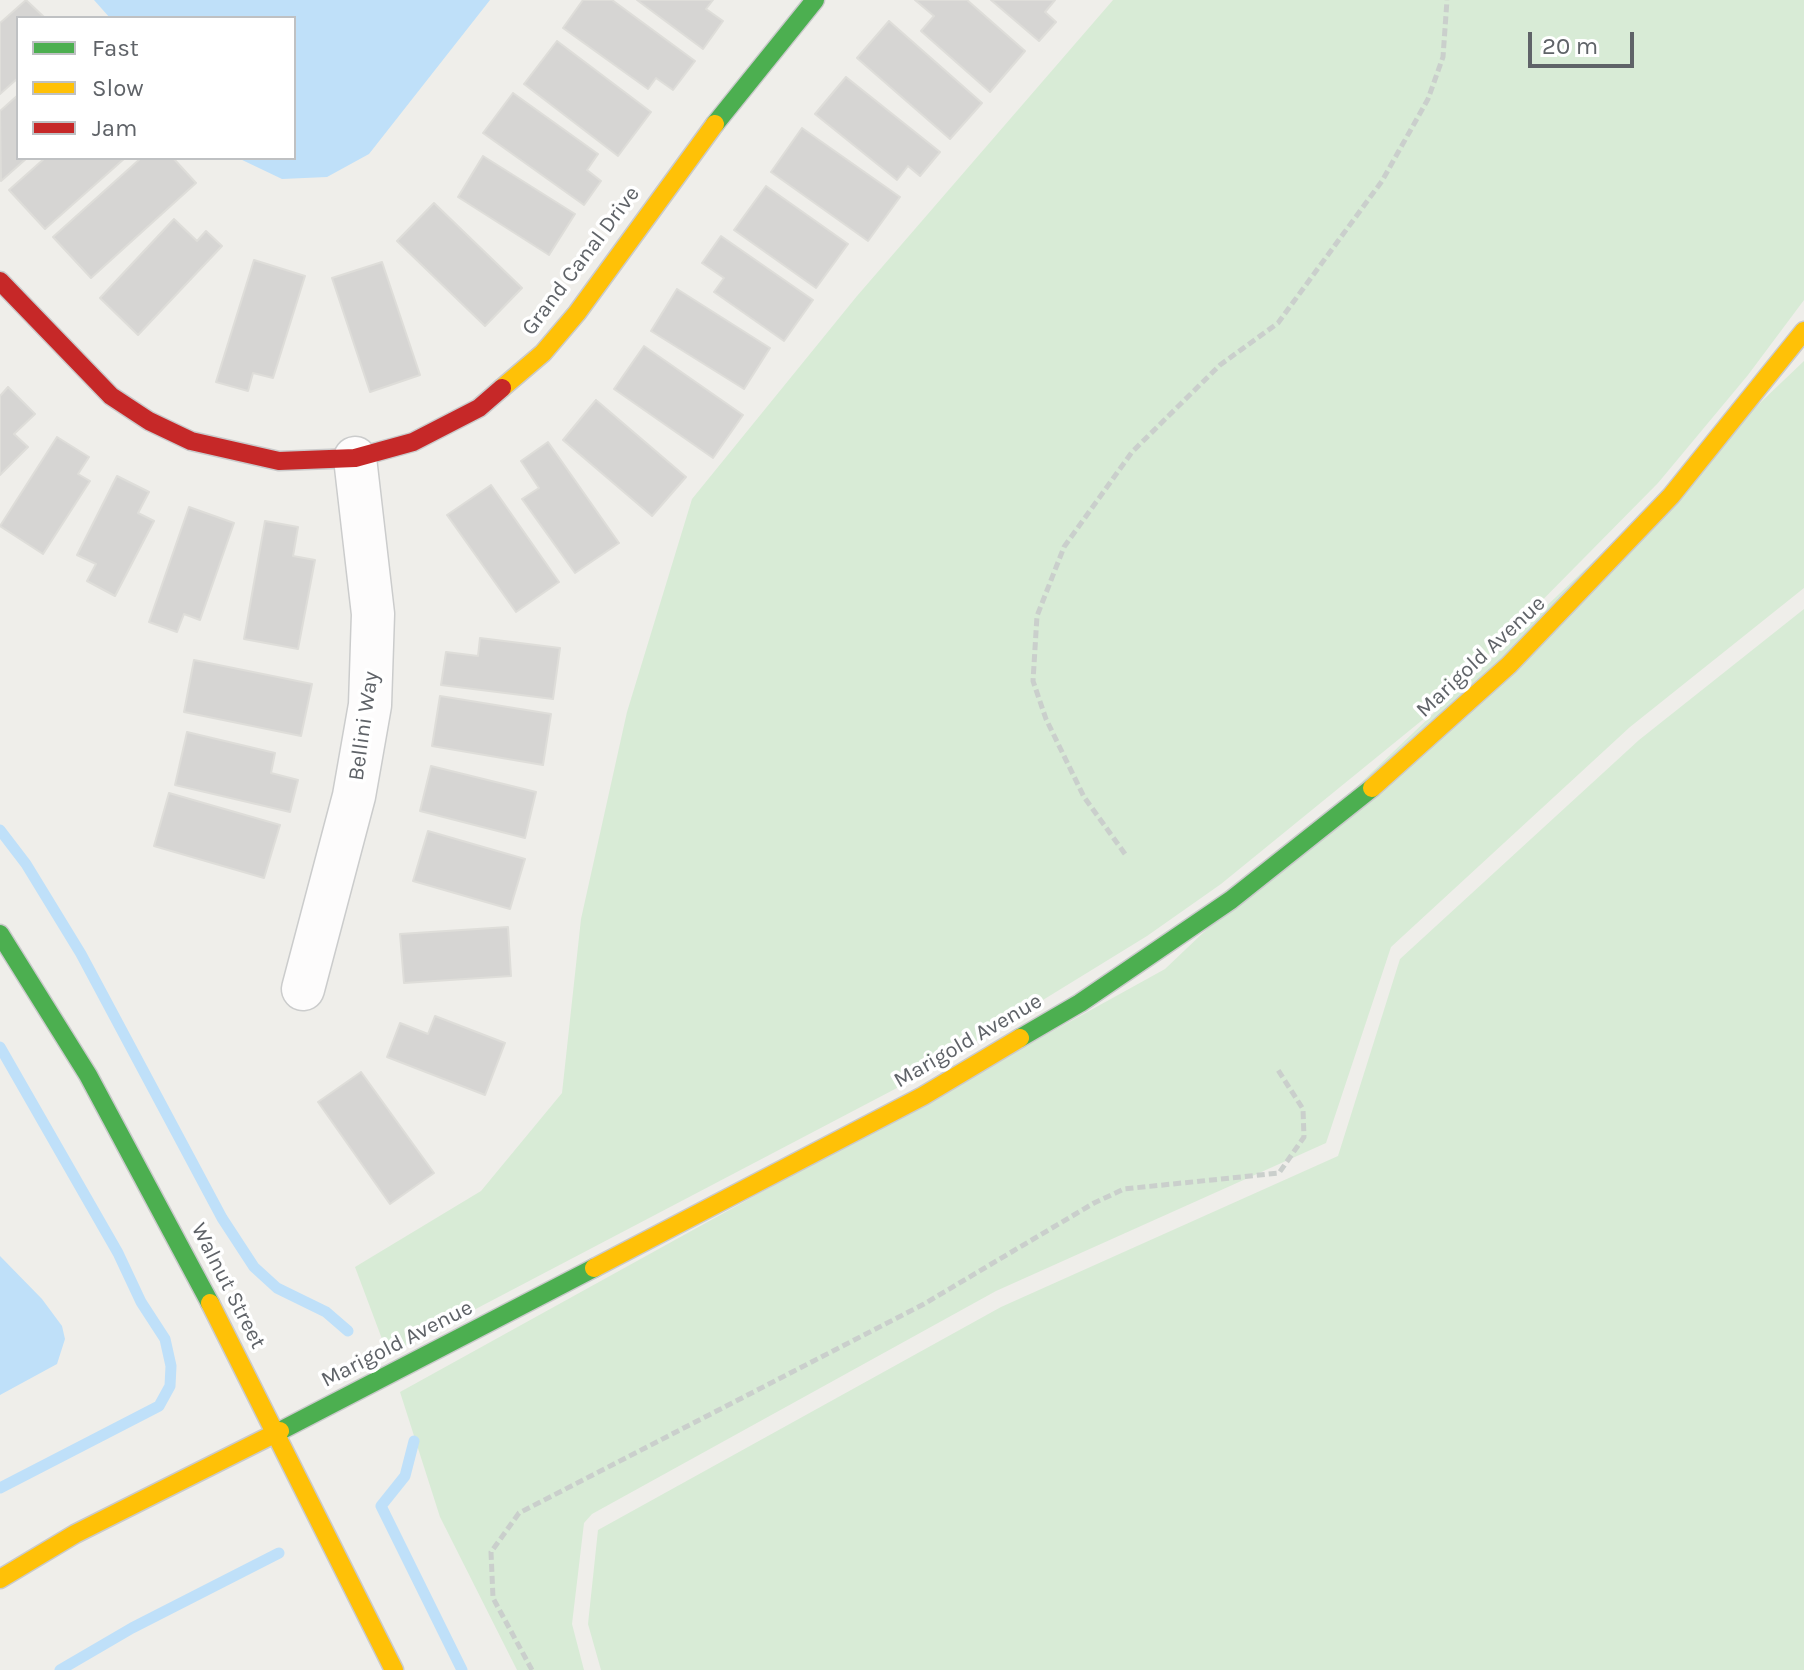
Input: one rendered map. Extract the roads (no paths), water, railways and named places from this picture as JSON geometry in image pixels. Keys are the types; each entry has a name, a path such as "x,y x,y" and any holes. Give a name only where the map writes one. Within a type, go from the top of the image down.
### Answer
{"main road":[{"name":"Grand Canal Drive","path":"0,281 79,367 111,396 149,421 191,441 248,455 314,462 355,458 413,442 445,428 513,383 543,353 577,313 696,147 815,0"},
{"name":"Marigold Avenue","path":"0,1579 75,1534 277,1433 923,1096 1080,1003 1231,900 1443,727 1564,612 1671,496 1804,331"},
{"name":"Walnut Street","path":"0,934 88,1075 154,1195 277,1433 394,1670"}],"street":[{"name":"Bellini Way","path":"303,989 354,796 370,705 373,614 355,458"}],"water":[{"path":"94,0 490,0 369,154 327,177 282,179 242,160 296,160 296,16 108,16"},
{"path":"0,1256 42,1299 62,1326 65,1339 57,1364 0,1395"}],"waterway":[{"path":"0,830 26,864 81,954 222,1218 254,1267 277,1288 326,1312 348,1331"},
{"path":"0,1047 118,1253 141,1302 165,1339 171,1366 170,1386 159,1406 0,1488"},
{"path":"414,1441 405,1476 381,1506 462,1670"},
{"path":"60,1670 132,1628 279,1553"}]}
